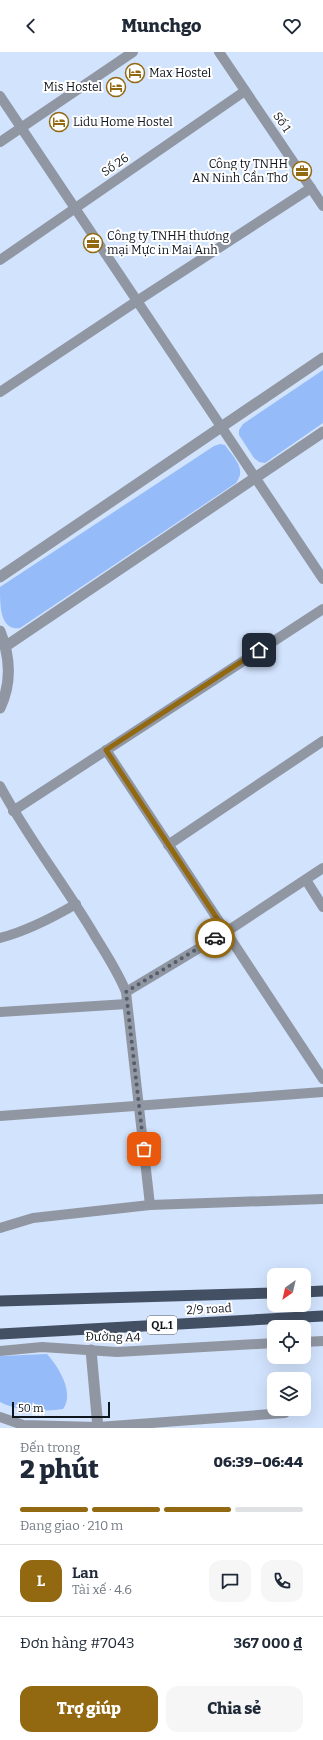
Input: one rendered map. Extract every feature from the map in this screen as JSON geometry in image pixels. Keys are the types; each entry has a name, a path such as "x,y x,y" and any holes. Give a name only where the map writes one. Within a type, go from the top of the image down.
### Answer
{"highway":[{"path":"311,1292 323,1291"},
{"name":"2/9 road","path":"0,1301 267,1293"},
{"name":"2/9 road","path":"0,1334 323,1316"}],"street":[{"path":"0,142 133,52"},
{"name":"Số 1","path":"219,52 323,206"},
{"name":"Số 26","path":"0,260 245,91"},
{"path":"0,96 323,579"},
{"path":"0,392 136,301 311,188"},
{"path":"0,577 323,358"},
{"path":"6,646 323,432"},
{"path":"13,811 323,609"},
{"path":"0,631 6,646 10,672 5,698 0,708"},
{"path":"168,845 323,741"},
{"path":"106,750 323,1079"},
{"path":"0,786 13,811 76,904 119,976 126,992 150,1205"},
{"path":"126,992 226,932 323,868"},
{"path":"306,880 323,906"},
{"path":"0,938 51,919 76,904"},
{"path":"0,1012 127,1004"},
{"path":"0,1116 323,1092"},
{"path":"0,1228 33,1218 150,1205 323,1199"},
{"path":"311,1342 323,1341"},
{"name":"Đường A4","path":"0,1351 42,1347 117,1352 267,1343"},
{"path":"91,1350 98,1427"},
{"path":"0,1417 23,1425 98,1427 267,1414"}],"shaded area":[{"path":"323,370 323,423 265,463 259,462 254,458 239,435 239,430 243,424"},
{"path":"220,444 225,445 240,468 239,478 236,483 20,628 8,626 2,616 0,587 214,446"},
{"path":"47,1354 56,1365 64,1380 67,1395 66,1403 63,1409 47,1411 31,1410 15,1408 0,1402 0,1356"}],"way so far":[{"path":"144,1149 126,992 215,938"}],"place":[{"name":"Max Hostel","path":"135,73"},
{"name":"Mis Hostel","path":"116,87"},
{"name":"Lidu Home Hostel","path":"59,122"},
{"name":"Công ty TNHH AN Ninh Cần Thơ","path":"302,171"},
{"name":"Công ty TNHH thương mại Mực in Mai Anh","path":"93,243"}],"route":[{"path":"215,938 226,932 106,750 259,650"}]}
